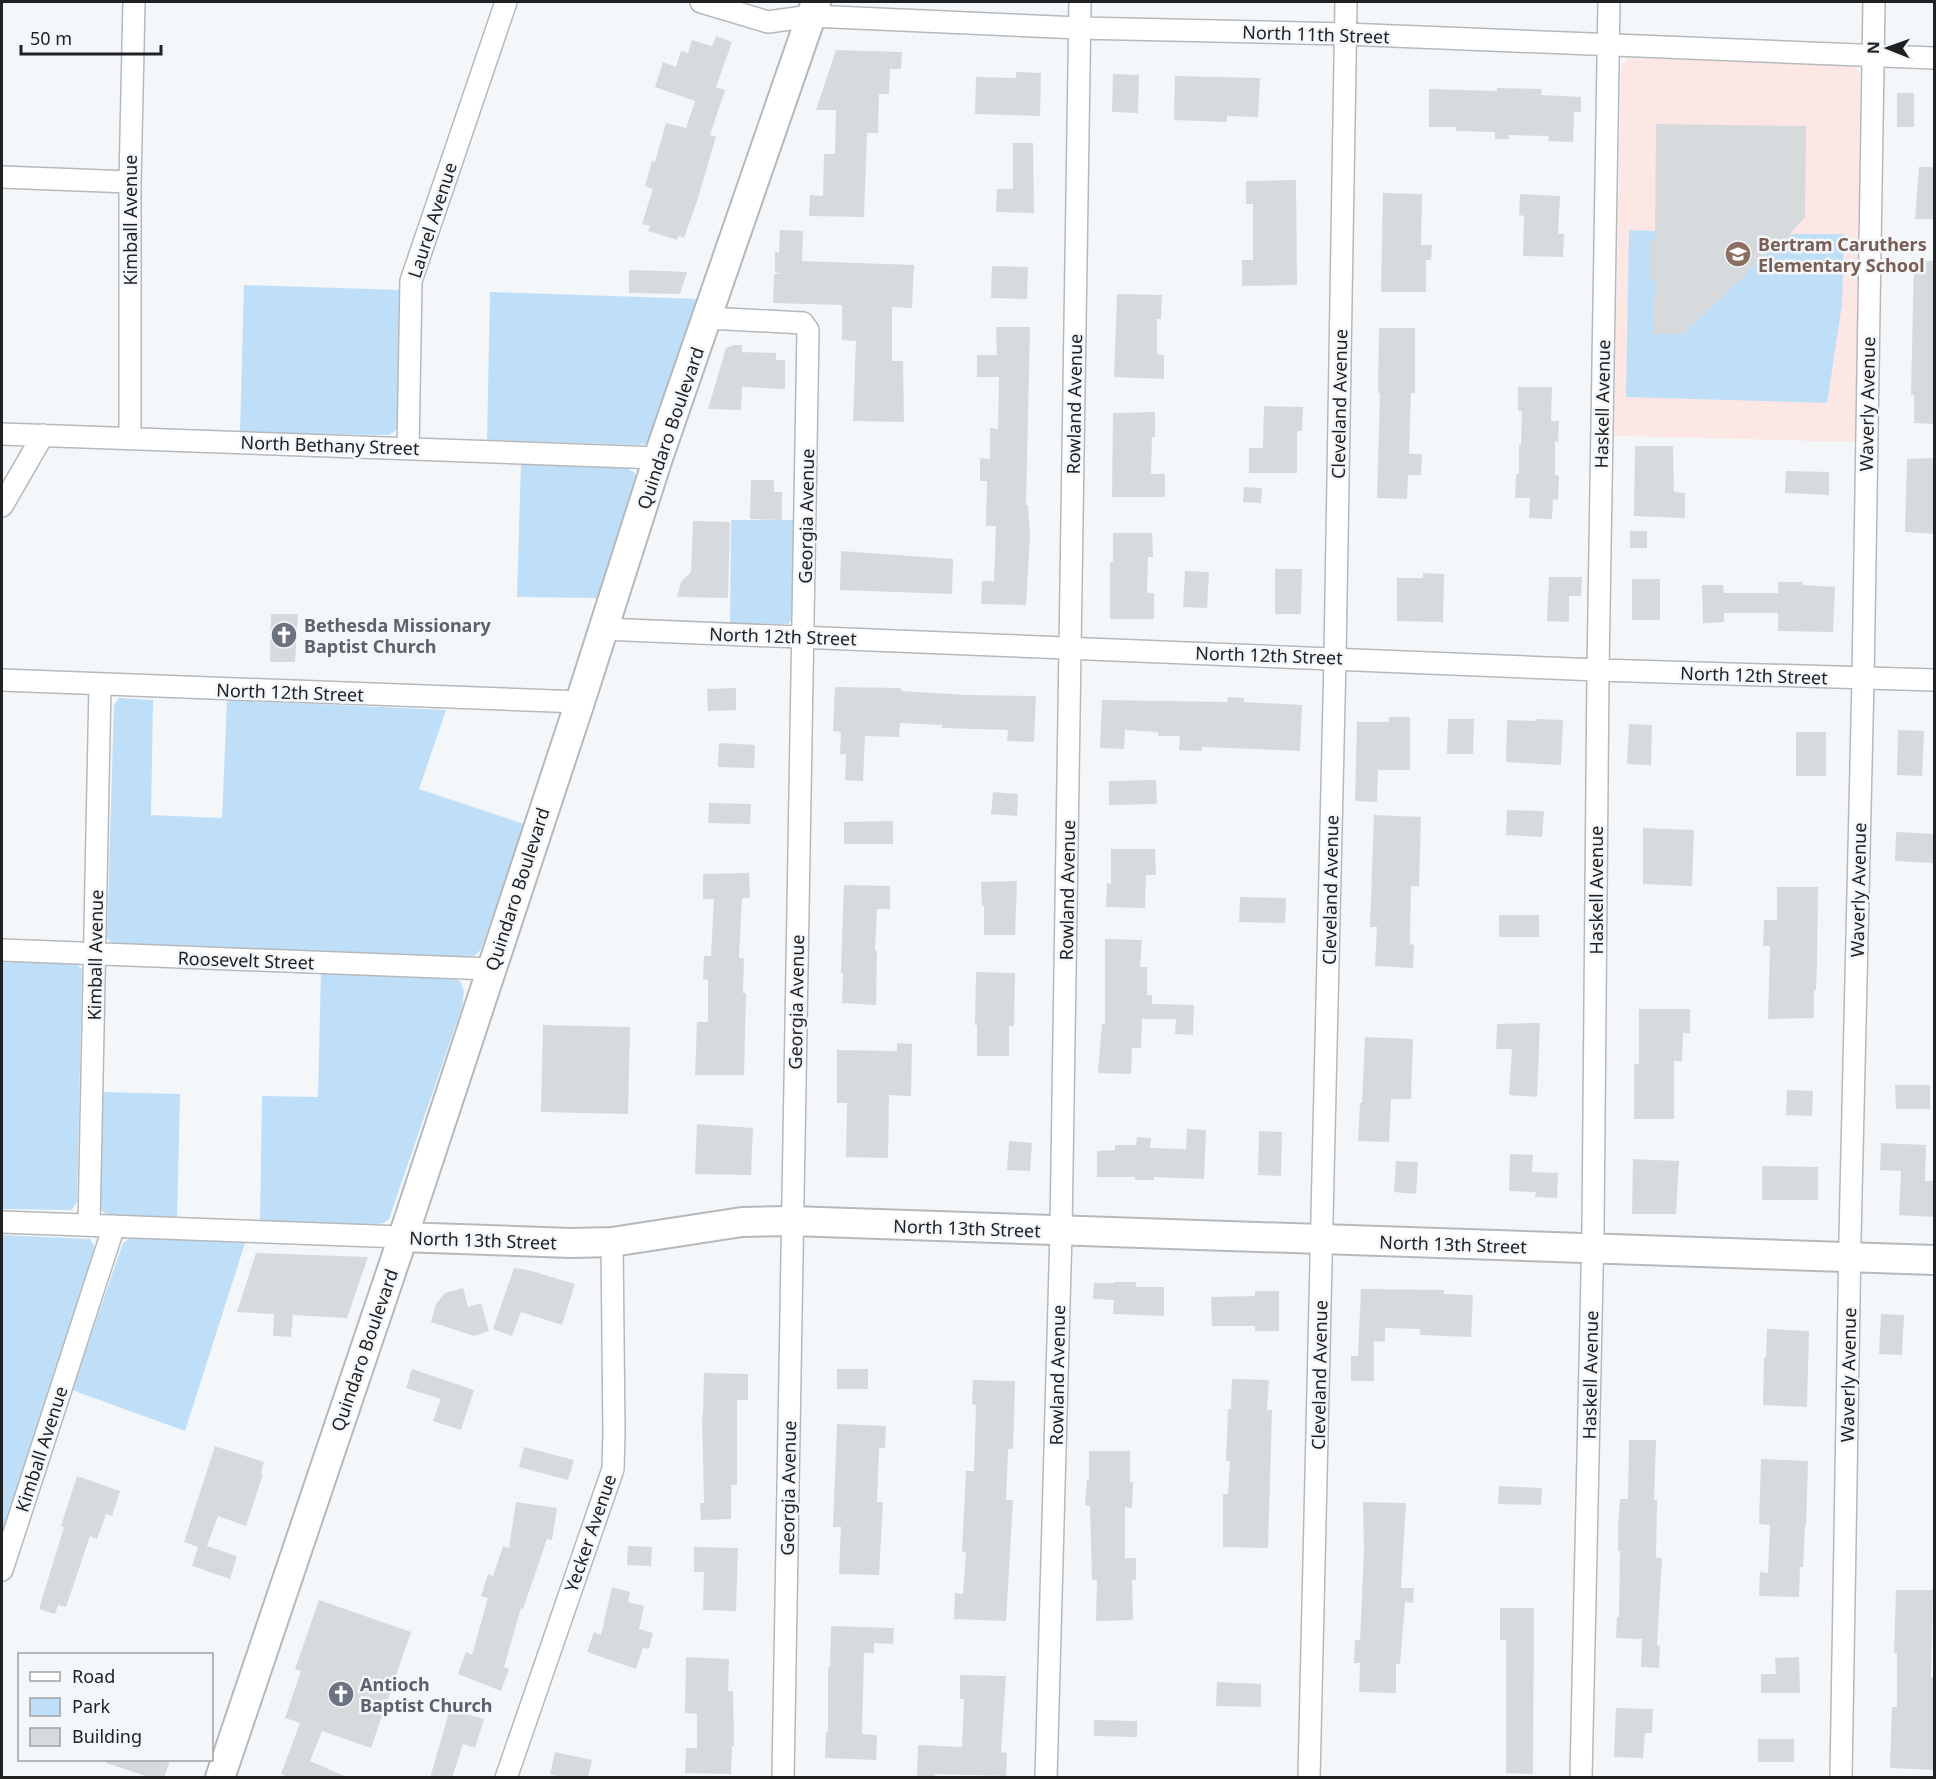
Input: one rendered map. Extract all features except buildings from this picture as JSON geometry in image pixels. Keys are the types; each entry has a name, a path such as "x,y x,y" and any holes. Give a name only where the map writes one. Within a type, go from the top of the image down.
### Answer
{"main road":[{"name":"Quindaro Boulevard","path":"220,1778 580,702 658,458 814,9"},
{"name":"North 13th Street","path":"402,1237 571,1243 612,1242 742,1222 792,1221 1935,1260"}],"street":[{"name":"Kimball Avenue","path":"130,438 130,182 134,2"},
{"name":"Laurel Avenue","path":"408,448 411,281 506,2"},
{"name":"North 11th Street","path":"701,2 768,22 814,9 1079,28 1345,34 1935,58"},
{"name":"Rowland Avenue","path":"1047,1778 1061,1231 1080,2"},
{"name":"Cleveland Avenue","path":"1309,1778 1335,658 1346,2"},
{"name":"Haskell Avenue","path":"1581,1778 1593,1250 1598,670 1609,2"},
{"name":"Waverly Avenue","path":"1841,1778 1874,2"},
{"path":"2,177 130,182"},
{"name":"Georgia Avenue","path":"708,318 803,323 808,330 783,1778"},
{"name":"North Bethany Street","path":"2,434 658,458"},
{"path":"2,506 43,435"},
{"name":"North 12th Street","path":"603,630 1598,670 1935,680"},
{"name":"North 12th Street","path":"2,680 580,702"},
{"name":"Kimball Avenue","path":"89,1225 100,685"},
{"name":"Roosevelt Street","path":"2,950 490,969"},
{"name":"North 13th Street","path":"2,1222 402,1237"},
{"name":"Kimball Avenue","path":"2,1570 114,1226"},
{"name":"Yecker Avenue","path":"506,1778 613,1469 612,1242"}],"shaded area":[{"name":"Bertram Caruthers Elementary School","path":"1627,58 1855,65 1860,73 1858,442 1614,436 1621,66"}],"green space":[{"path":"1629,230 1655,231 1655,240 1649,241 1649,280 1655,280 1654,334 1683,334 1773,248 1789,248 1790,234 1844,234 1842,304 1827,403 1626,397"},
{"path":"244,285 402,290 398,429 389,435 240,433"},
{"path":"490,292 701,299 651,439 646,444 637,445 487,440"},
{"path":"521,464 625,467 635,473 637,482 599,598 517,597"},
{"path":"731,520 796,520 793,618 788,624 730,623"},
{"path":"119,698 153,700 151,815 222,818 227,700 446,710 419,789 524,824 481,949 477,954 467,958 113,944 107,938 114,705"},
{"path":"2,962 76,964 82,969 77,1202 72,1210 2,1209"},
{"path":"321,971 448,977 460,981 464,991 462,1007 389,1219 383,1223 374,1225 260,1221 262,1096 318,1097"},
{"path":"102,1092 180,1094 177,1219 107,1216 101,1209"},
{"path":"2,1235 90,1239 95,1248 2,1537"},
{"path":"131,1237 245,1243 185,1431 72,1390 123,1243"}],"place":[{"name":"Bertram Caruthers Elementary School","path":"1738,254"},
{"name":"Bethesda Missionary Baptist Church","path":"284,635"},
{"name":"Antioch Baptist Church","path":"341,1694"}]}
